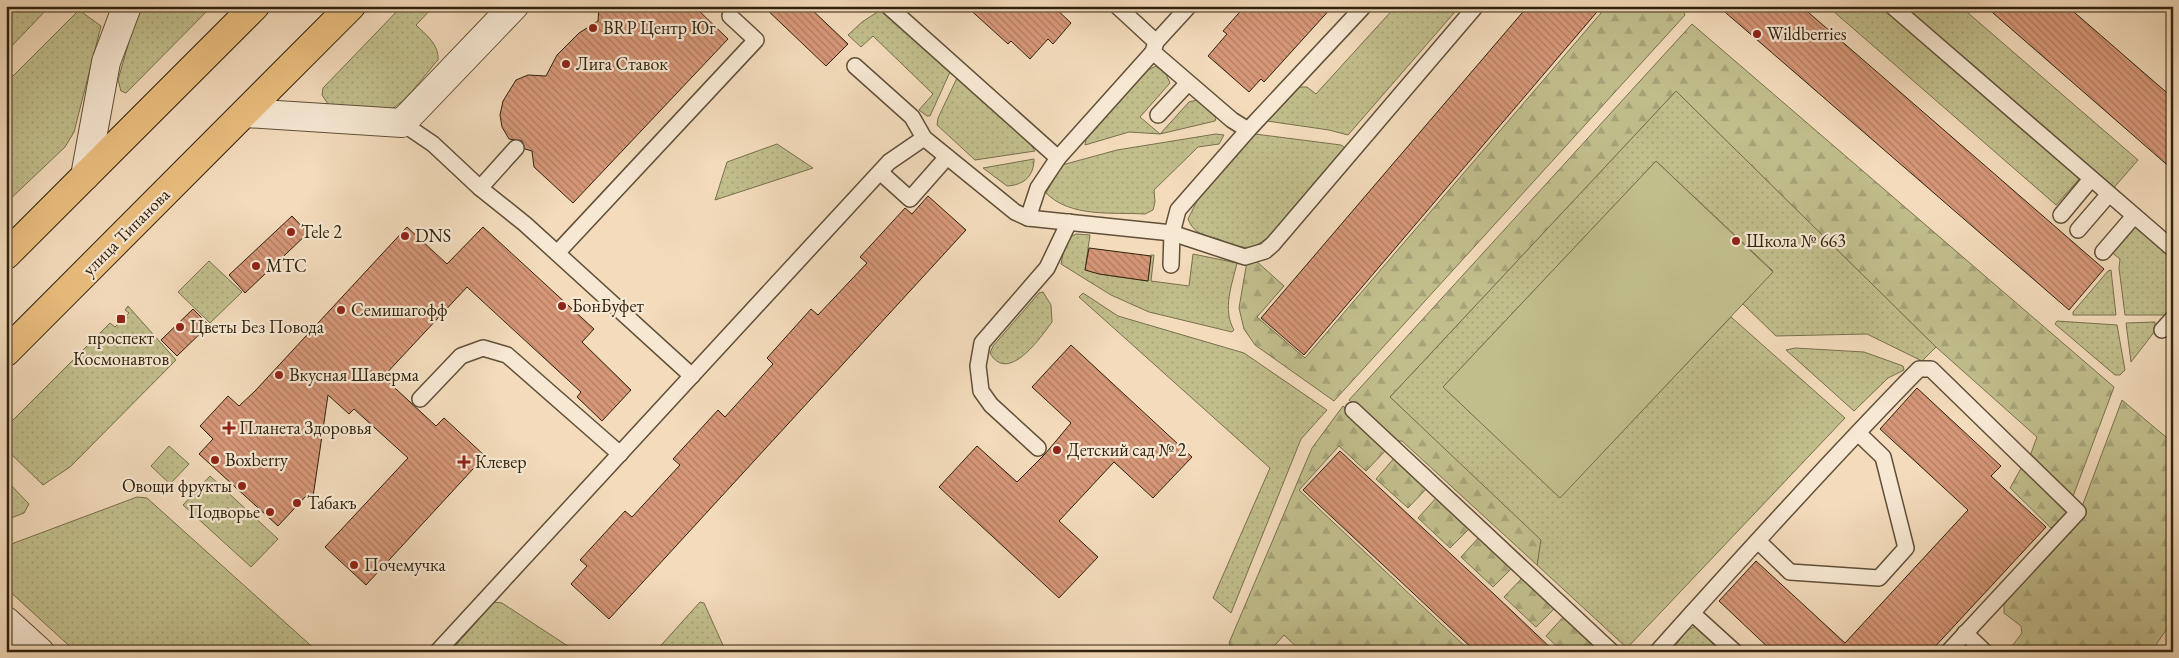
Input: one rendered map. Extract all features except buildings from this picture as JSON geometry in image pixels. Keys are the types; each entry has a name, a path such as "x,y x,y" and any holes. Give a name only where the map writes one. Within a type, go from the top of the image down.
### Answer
{"main road":[{"path":"6,255 255,6"},
{"name":"улица Типанова","path":"6,352 351,6"}],"street":[{"path":"245,113 402,123 514,6"},
{"path":"85,176 106,62 125,10"},
{"path":"6,621 40,652"}],"lane":[{"path":"888,6 1058,158"},
{"path":"1117,6 1188,83 1232,120 1248,130"},
{"path":"1028,218 1038,188 1058,158 1189,6"},
{"path":"1171,265 1172,233 1178,210 1248,130 1364,6"},
{"path":"855,66 912,117 924,138 1015,212 1028,218 1172,233 1245,257 1264,251 1280,236 1476,6"},
{"path":"1892,6 2173,249"},
{"path":"557,253 756,40 730,16"},
{"path":"1158,114 1188,83"},
{"path":"402,123 433,144 480,188 557,253 692,376"},
{"path":"437,652 889,162 924,138"},
{"path":"480,188 516,148"},
{"path":"880,172 910,199 947,157"},
{"path":"2061,215 2091,179"},
{"path":"2078,230 2109,194"},
{"path":"2104,252 2134,216"},
{"path":"1038,448 991,405 981,391 978,366 982,343 1047,268 1068,222"},
{"path":"2162,330 2173,318"},
{"path":"420,399 461,356 484,348 507,355 620,454"},
{"path":"1657,652 1919,369 1931,369 2078,512 1948,652"},
{"path":"1353,410 1612,652"},
{"path":"1758,541 1790,572 1879,578 1906,548 1883,457 1858,433"},
{"path":"1692,613 1735,652"},
{"path":"1965,633 1985,652"}],"green space":[{"path":"6,6 50,6 6,52"},
{"path":"139,6 212,6 126,93 121,91 118,80"},
{"path":"402,6 434,6 416,25 428,36 434,45 438,54 438,60 408,95 389,110 368,110 328,104 322,95 323,88"},
{"path":"1396,6 1460,6 1348,135 1329,130 1267,121 1297,87 1307,87 1316,94"},
{"path":"1607,6 1681,6 1685,15 1334,401 1255,345 1244,329 1239,308 1247,261 1255,260 1284,286 1257,317 1305,358"},
{"path":"1835,6 1883,6 2080,178 2056,205 1832,10"},
{"path":"1898,6 1960,6 2138,160 2111,191"},
{"path":"79,10 101,26 74,132 65,147 6,203 6,83"},
{"path":"879,11 888,11 950,72 930,116 919,110 933,94 873,36 861,47 848,35 862,22"},
{"path":"1692,24 2114,387 2072,499 2030,456 2037,437 1936,347 1676,91 1390,397 1541,540 1537,565 1402,441 1394,441 1349,400"},
{"path":"1156,66 1166,74 1170,83 1140,117 1160,134 1129,132 1085,145 1086,139 1148,70"},
{"path":"957,78 961,78 1025,136 1035,151 975,160 937,125 938,118"},
{"path":"1676,91 1936,347 1922,361 1867,334 1776,336 1743,304 1773,271 1656,161 1443,387 1560,497 1731,317 1845,418 1627,648 1537,565 1540,540 1390,397"},
{"path":"1197,100 1216,118 1215,121 1160,134 1189,102"},
{"path":"1216,134 1224,135 1219,144 1198,147 1154,190 1155,202 1153,210 1145,214 1080,210 1056,201 1046,193 1062,165 1117,150"},
{"path":"1255,134 1341,145 1347,149 1301,204 1274,232 1262,242 1251,247 1243,247 1196,231 1188,219 1199,197"},
{"path":"777,144 813,168 715,200 727,162"},
{"path":"1034,159 1030,175 1023,182 1013,185 1007,186 983,168"},
{"path":"1656,161 1773,272 1560,498 1443,387"},
{"path":"2135,223 2173,256 2173,310 2169,315 2125,315 2119,268 2120,259 2110,251"},
{"path":"1076,234 1090,235 1085,270 1102,249 1099,274 1148,281 1151,255 1154,255 1151,281 1189,286 1193,254 1237,263 1228,305 1230,322 1234,330 1232,332 1149,312 1111,295 1061,264 1066,239"},
{"path":"209,261 242,292 210,323 178,292"},
{"path":"2111,270 2116,315 2073,315 2073,312 2108,271"},
{"path":"1043,292 1051,305 1052,322 1024,355 1006,364 997,361 990,353 993,346 1039,293"},
{"path":"1083,293 1118,316 1244,353 1327,410 1301,439 1231,613 1213,598 1270,468 1079,297"},
{"path":"128,306 176,360 70,467 43,485 6,449 6,427 110,323 115,327 129,313 125,310"},
{"path":"2057,321 2117,325 2125,370 2120,375 2115,375 2055,324"},
{"path":"2155,322 2155,331 2131,362 2126,323"},
{"path":"1795,348 1864,352 1903,366 1904,370 1888,378 1854,411 1786,350"},
{"path":"2122,400 2173,443 2173,620 2151,652 2012,652 2012,646 2022,633 2021,626 2004,613 2004,601 2084,512 2083,504"},
{"path":"1343,406 1388,448 1366,471 1339,446 1299,490 1471,652 1302,652 1284,635 1269,652 1233,652 1229,643 1312,448"},
{"path":"169,446 189,464 170,484 151,466"},
{"path":"1396,456 1428,487 1408,508 1376,479"},
{"path":"2024,463 2071,509 2051,528 2010,488"},
{"path":"210,476 278,539 251,567 183,505"},
{"path":"6,480 29,504 24,513 6,520"},
{"path":"1438,496 1471,527 1450,548 1418,518"},
{"path":"137,497 147,498 318,652 76,652 6,588 6,546"},
{"path":"1481,535 1514,566 1493,587 1461,557"},
{"path":"1525,575 1557,606 1536,627 1504,597"},
{"path":"494,602 502,603 577,652 450,652"},
{"path":"700,602 704,603 726,652 655,652"},
{"path":"1566,614 1599,645 1592,652 1563,652 1546,636"},
{"path":"1698,625 1727,652 1670,652 1688,630"}],"place":[{"name":"BRP Центр Юг","path":"593,28"},
{"name":"Wildberries","path":"1757,34"},
{"name":"Лига Ставок","path":"566,64"},
{"name":"Tele 2","path":"291,232"},
{"name":"DNS","path":"405,236"},
{"name":"Школа № 663","path":"1736,241"},
{"name":"МТС","path":"256,266"},
{"name":"БонБуфет","path":"562,306"},
{"name":"Семишагофф","path":"341,310"},
{"name":"проспект Космонавтов","path":"121,319"},
{"name":"Цветы Без Повода","path":"180,327"},
{"name":"Вкусная Шаверма","path":"279,375"},
{"name":"Планета Здоровья","path":"229,428"},
{"name":"Детский сад № 2","path":"1057,450"},
{"name":"Boxberry","path":"215,460"},
{"name":"Клевер","path":"464,462"},
{"name":"Овощи фрукты","path":"242,486"},
{"name":"Табакъ","path":"297,503"},
{"name":"Подворье","path":"270,512"},
{"name":"Почемучка","path":"354,565"}]}
